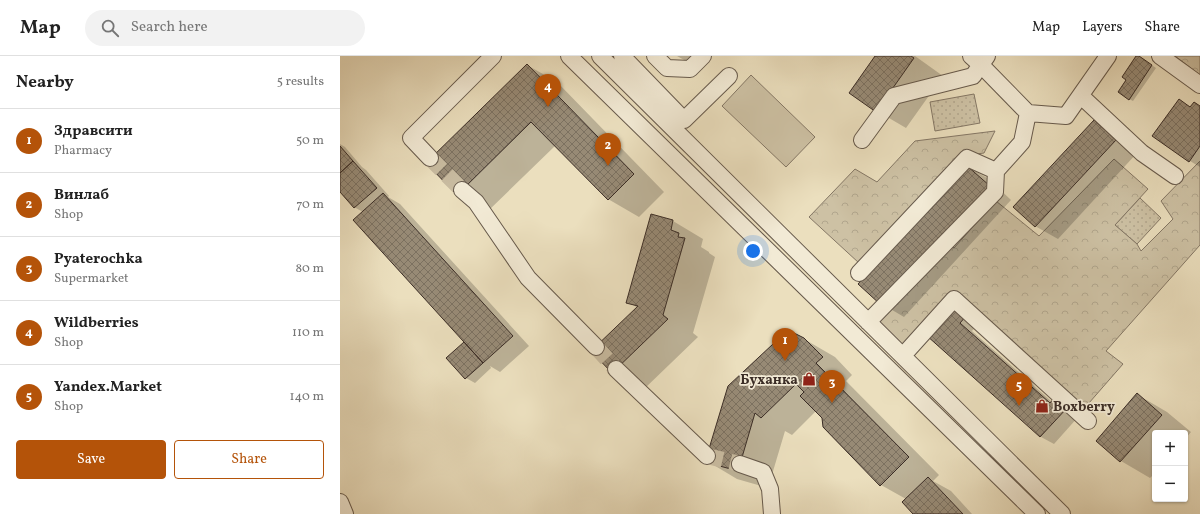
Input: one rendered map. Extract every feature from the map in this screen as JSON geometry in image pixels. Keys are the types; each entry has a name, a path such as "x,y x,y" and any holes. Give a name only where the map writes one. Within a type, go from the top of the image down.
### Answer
{"street":[{"path":"430,158 411,138 493,56"},
{"path":"569,56 1037,514"},
{"path":"600,56 1062,514"},
{"path":"622,56 684,120 729,76"},
{"path":"655,56 667,68 690,69 703,56"},
{"path":"862,140 894,96 973,76 980,59 1028,113 1066,116 1108,56"},
{"path":"1160,56 1200,85"},
{"path":"1081,96 1142,153 1175,176"},
{"path":"868,322 995,192 996,171 1022,142 1028,113"},
{"path":"858,273 967,158 996,171"},
{"path":"462,190 476,202 528,278 596,347"},
{"path":"908,350 954,299 1088,421"},
{"path":"616,369 707,456"},
{"path":"740,464 763,472 770,489 772,514"},
{"path":"340,502 345,514"}],"green space":[{"path":"1175,56 1200,56 1200,75"},
{"path":"751,75 815,137 786,167 722,106"},
{"path":"974,94 980,123 935,131 930,102"},
{"path":"995,131 984,153 961,156 859,263 809,217 855,169 877,182 915,141"},
{"path":"1114,159 1148,189 1115,225 1137,244 1141,251 1173,219 1161,201 1200,161 1200,245 1106,351 1123,364 1082,411 1048,393 969,323 977,312 904,346 877,321 949,243 954,248 996,201 1039,236"},
{"path":"1140,198 1161,218 1137,244 1115,225"}],"building":[{"path":"875,56 911,56 914,58 876,112 849,93"},
{"path":"1136,56 1139,56 1152,65 1129,100 1118,92 1126,80 1122,77"},
{"path":"527,64 634,174 608,200 531,122 457,195 426,163"},
{"path":"1179,99 1190,107 1194,102 1200,106 1200,146 1189,162 1152,136"},
{"path":"1094,120 1116,140 1035,227 1013,207"},
{"path":"340,146 353,161 340,173"},
{"path":"353,161 377,188 354,208 340,192 340,173"},
{"path":"966,165 990,186 881,305 858,284"},
{"path":"383,193 513,336 483,363 353,220"},
{"path":"651,214 673,220 671,230 679,233 678,237 685,238 663,315 668,319 612,373 591,351 638,306 626,303"},
{"path":"954,303 967,315 960,323 1050,403 1055,397 1067,408 1040,437 926,335"},
{"path":"788,330 804,338 823,357 816,363 909,457 880,486 823,427 822,418 800,396 804,392 796,384 761,418 755,413 738,471 705,462 728,386"},
{"path":"464,342 483,363 465,379 446,358"},
{"path":"1137,393 1162,415 1120,462 1096,441"},
{"path":"928,477 963,514 913,514 902,502"}],"tunnel":[{"path":"430,158 462,190"},
{"path":"596,347 616,369"},
{"path":"707,456 740,464"}],"place":[{"name":"Wildberries","path":"548,107"},
{"name":"Винлаб","path":"608,166"},
{"name":"Здравсити","path":"785,361"},
{"name":"Буханка","path":"809,379"},
{"name":"Pyaterochka","path":"832,403"},
{"name":"Yandex.Market","path":"1019,406"},
{"name":"Boxberry","path":"1042,406"}]}
